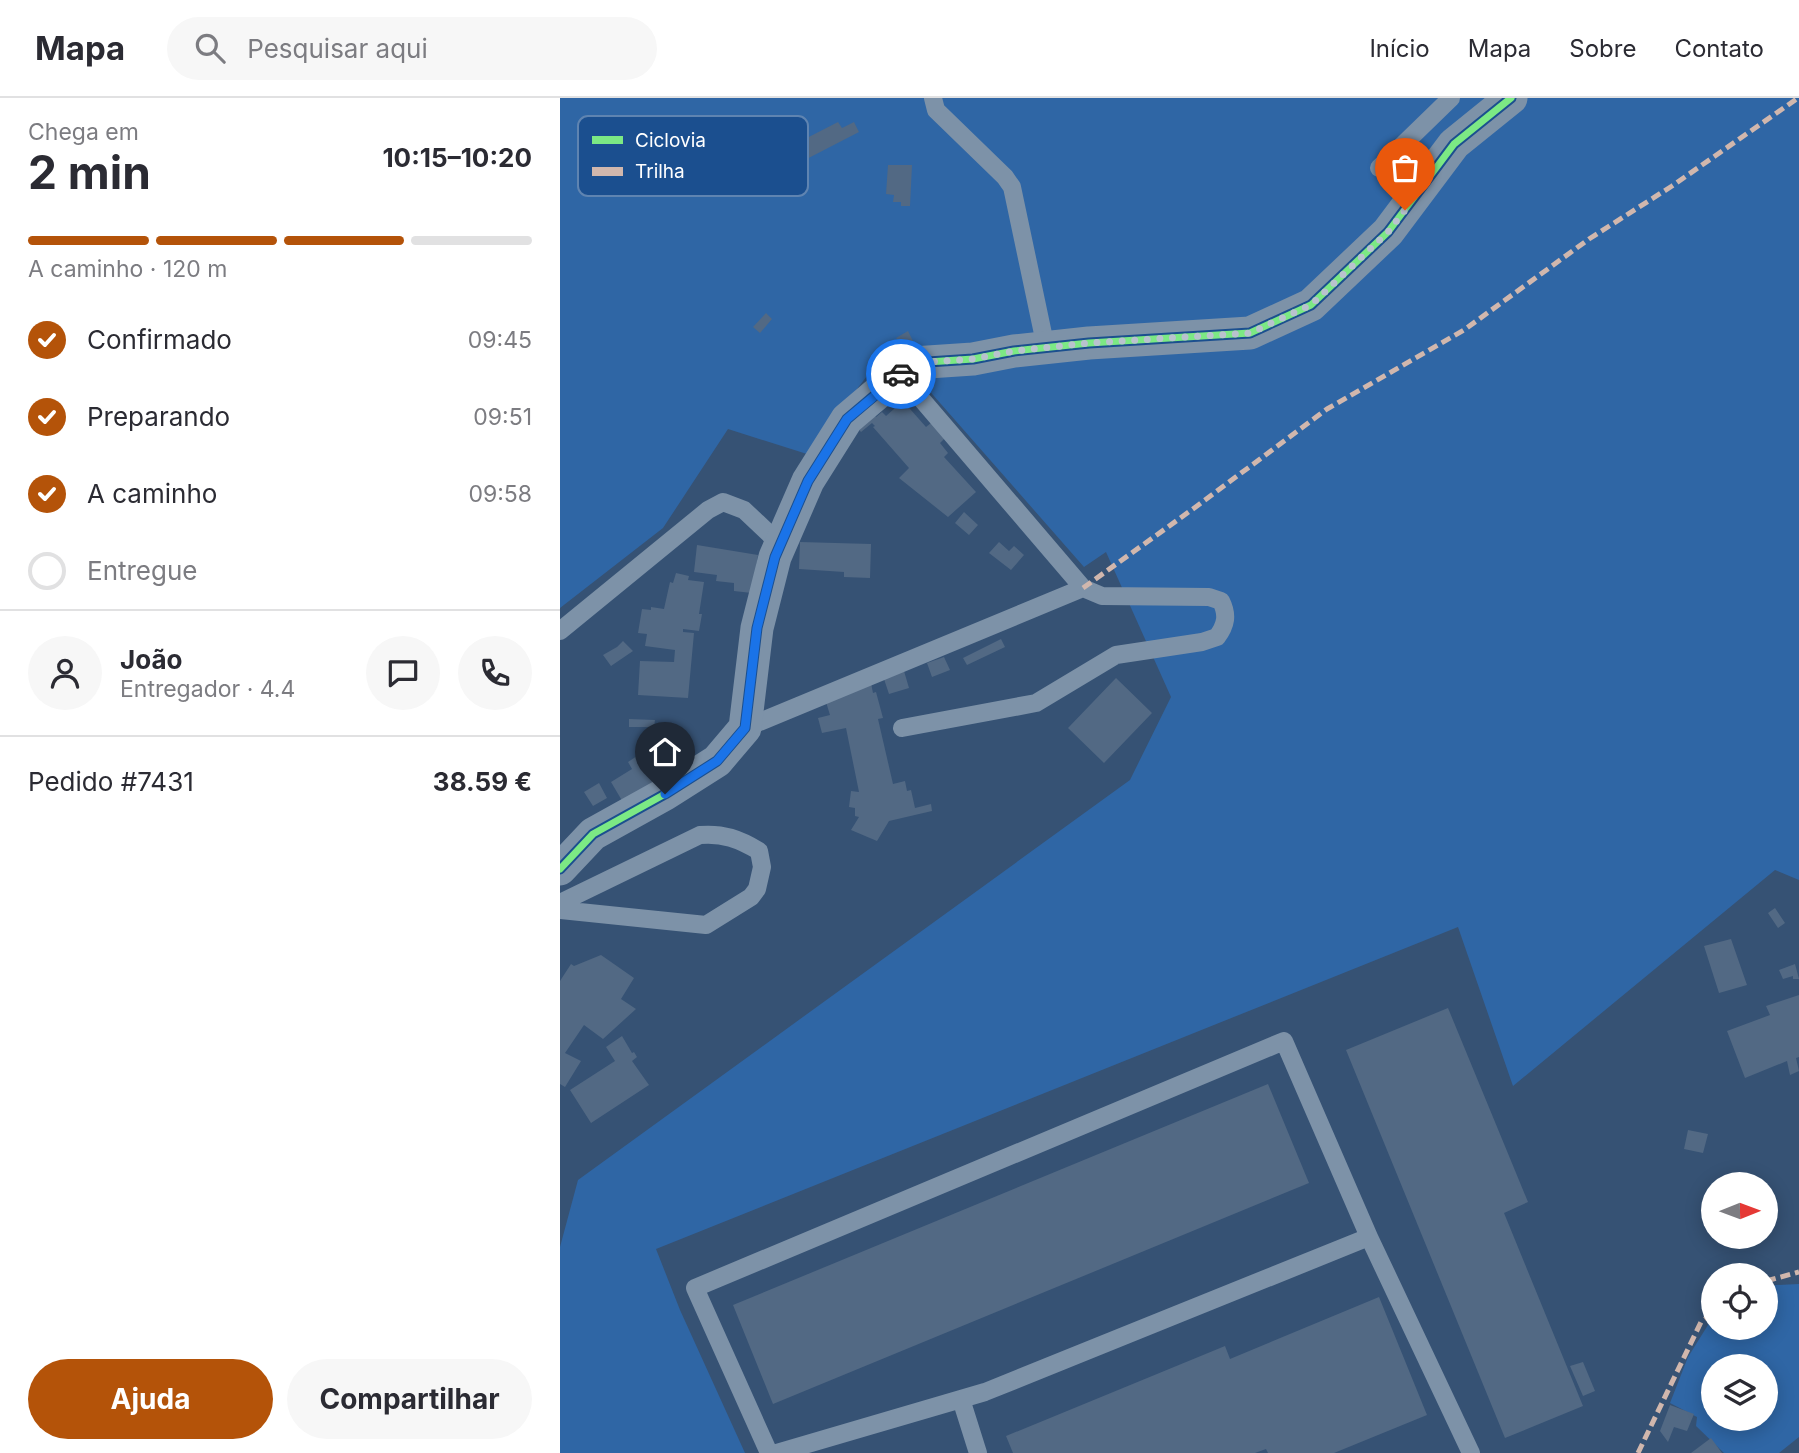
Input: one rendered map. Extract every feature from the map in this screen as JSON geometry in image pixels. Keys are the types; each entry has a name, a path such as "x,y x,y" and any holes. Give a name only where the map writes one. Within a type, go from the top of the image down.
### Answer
{"street":[{"path":"560,869 593,834 717,761 745,728 757,628 775,557 808,481 847,419 913,363 973,359 1046,348 1250,333 1311,305 1388,232 1454,144 1511,98"}],"lane":[{"path":"933,98 936,110 1012,187 1046,348"},
{"path":"1379,168 1451,98"},
{"path":"900,374 1083,588 1102,596 1209,597 1221,601 1226,611 1226,620 1217,637 1202,642 1116,655 1036,703 902,728"},
{"path":"560,631 708,510 723,502 744,510 780,544"},
{"path":"745,728 1083,588"},
{"path":"560,903 700,835 718,833 759,851 762,866 757,889 751,897 706,925 560,911"},
{"path":"769,1453 695,1288 1283,1041 1369,1237 1471,1453"},
{"path":"777,1453 985,1392 1369,1237"},
{"path":"961,1399 978,1453"}],"shaded area":[{"path":"560,98 1799,98 1799,880 1775,870 1513,1086 1458,927 656,1249 680,1310 745,1453 560,1453 560,1247 578,1180 1130,780 1171,697 1106,552 1084,567 890,346 807,454 728,429 663,528 560,608"},
{"path":"1799,1284 1799,1437 1779,1453 1724,1453 1701,1431 1778,1431 1778,1354 1701,1354 1701,1431 1696,1426 1697,1417 1670,1403 1688,1357 1701,1336 1701,1340 1778,1340 1778,1285"}],"building":[{"path":"838,122 842,128 854,122 859,132 808,158 808,137"},
{"path":"888,165 912,165 910,206 893,202 894,195 886,194"},
{"path":"766,313 772,319 760,333 753,327"},
{"path":"908,331 917,349 908,352 896,338"},
{"path":"903,401 926,427 931,423 947,436 940,443 948,453 944,457 976,492 948,517 899,478 909,468 872,423 861,432 853,423 868,409 876,417 882,412 886,416"},
{"path":"964,512 978,525 969,535 955,523"},
{"path":"800,542 871,544 870,578 844,577 844,572 799,569"},
{"path":"999,542 1009,551 1014,546 1024,555 1011,570 989,553"},
{"path":"697,545 758,555 752,593 734,591 734,583 716,581 717,575 694,572"},
{"path":"676,573 689,576 688,580 704,582 699,631 683,629 683,632 694,633 688,698 638,695 640,661 674,662 675,650 645,646 647,634 638,633 642,609 664,609 670,582 673,583"},
{"path":"1001,639 1005,647 967,665 963,658"},
{"path":"623,641 633,651 611,666 603,655"},
{"path":"944,657 950,670 932,677 927,663"},
{"path":"904,671 909,688 889,694 884,679"},
{"path":"1116,678 1152,713 1104,763 1068,728"},
{"path":"871,683 883,718 878,719 893,784 905,781 907,791 911,790 915,808 931,804 932,811 889,821 877,841 851,830 859,817 855,816 855,808 849,807 851,791 859,792 846,728 822,733 818,718 830,715 826,702"},
{"path":"629,719 655,720 654,727 629,727"},
{"path":"640,754 658,782 624,804 611,782 632,769 628,762"},
{"path":"599,783 607,798 593,806 584,792"},
{"path":"1775,908 1785,923 1778,928 1768,913"},
{"path":"1731,939 1747,985 1719,993 1704,946"},
{"path":"601,955 634,978 621,999 636,1009 603,1039 584,1025 565,1053 581,1061 565,1087 560,1084 560,981 571,964 574,966"},
{"path":"1795,964 1799,979 1793,979 1793,976 1783,979 1779,970"},
{"path":"1799,995 1799,1057 1796,1058 1799,1071 1790,1075 1787,1061 1745,1078 1727,1031 1770,1015 1766,1006"},
{"path":"1448,1008 1528,1202 1504,1213 1583,1406 1505,1438 1346,1050"},
{"path":"622,1036 637,1057 632,1061 649,1085 591,1123 570,1090 615,1061 606,1047"},
{"path":"1268,1084 1309,1183 773,1404 733,1305"},
{"path":"1688,1130 1708,1134 1703,1153 1684,1149"},
{"path":"1379,1297 1427,1415 1334,1453 1268,1453 1266,1449 1255,1453 1013,1453 1006,1436 1225,1346 1230,1359"},
{"path":"1583,1362 1595,1391 1583,1396 1570,1366"},
{"path":"1670,1405 1694,1414 1687,1431 1674,1427 1668,1442 1660,1431"},
{"path":"1711,1438 1722,1453 1691,1453"}],"marked path":[{"path":"1083,588 1327,409 1464,330 1589,239 1672,186 1798,98"},
{"path":"1778,1278 1799,1272"},
{"path":"1638,1453 1701,1322"}],"cycle path":[{"path":"560,869 593,834 717,761 745,728 757,628 775,557 808,481 847,419 913,363 973,359 1014,351 1089,343 1250,333 1311,305 1388,232 1454,144 1511,98"}],"way so far":[{"path":"901,374 913,363 973,359 1014,351 1089,343 1250,333 1311,305 1388,232 1405,210"}],"route":[{"path":"665,794 717,761 745,728 757,628 775,557 808,481 847,419 901,374"}]}
